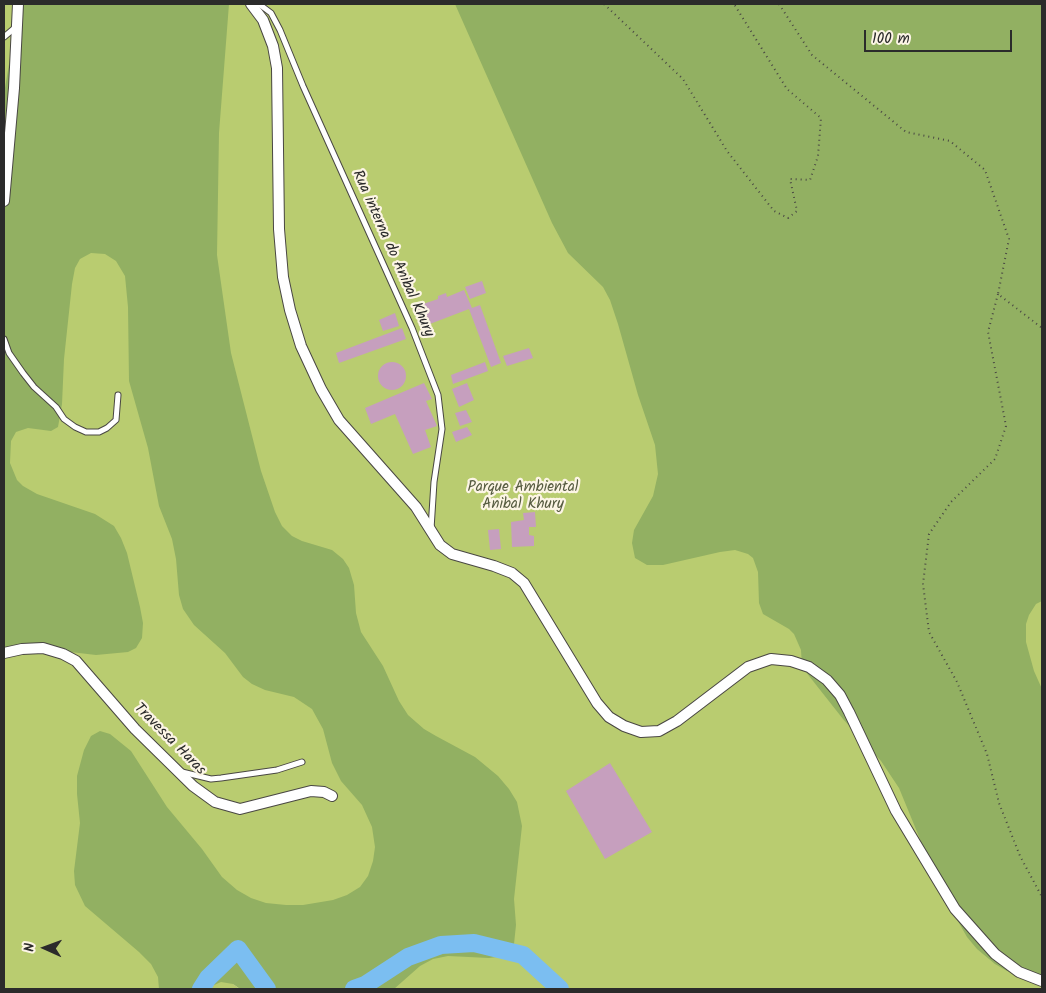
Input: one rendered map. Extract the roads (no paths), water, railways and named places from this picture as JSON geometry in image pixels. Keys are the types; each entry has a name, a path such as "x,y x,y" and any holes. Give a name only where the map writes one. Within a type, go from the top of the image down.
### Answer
{"street":[{"path":"4,201 18,4"},
{"path":"251,4 263,20 273,46 277,68 279,228 283,276 290,310 301,346 321,389 339,420 416,507 440,545 452,554 512,573 524,584 597,702 609,717 624,726 641,732 659,731 677,721 748,667 771,659 791,660 810,667 827,680 840,695 896,811 955,908 995,954 1018,972 1042,981"},
{"name":"Travessa Haras","path":"4,653 22,649 43,648 63,654 76,662 135,729 199,791 215,802 240,809 310,791 324,792 332,796"}],"lane":[{"name":"Rua interna do Anibal Khury","path":"259,4 271,13 280,30 302,86 412,328 438,395 442,429 434,482 431,530"},
{"path":"4,37 17,26"},
{"path":"4,339 9,353 34,387 56,407 64,419 75,427 86,432 99,432 106,428 116,420 118,395"},
{"path":"179,772 211,779 277,770 302,762"}],"waterway":[{"path":"354,989 365,985 408,957 441,945 474,943 523,955 560,989"},
{"path":"201,989 208,978 238,949 267,989"}],"park label":[{"name":"Parque Ambiental Anibal Khury","path":"523,496"}]}
